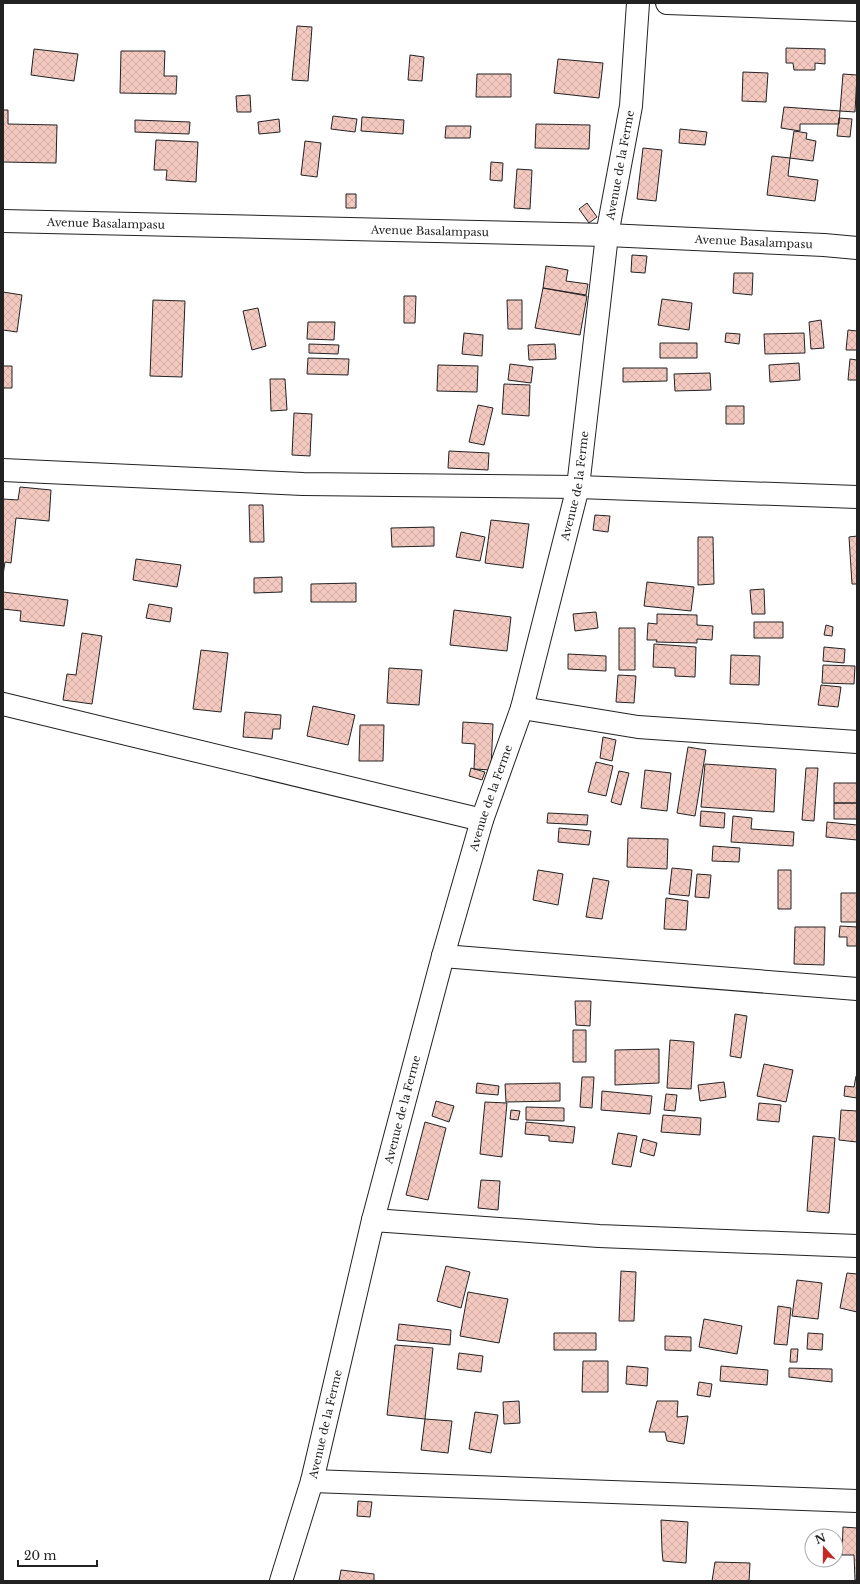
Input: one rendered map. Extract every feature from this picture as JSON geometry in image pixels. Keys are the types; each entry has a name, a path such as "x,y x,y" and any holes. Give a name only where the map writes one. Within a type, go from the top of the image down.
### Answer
{"street":[{"name":"Avenue de la Ferme","path":"281,1581 312,1481 373,1220 443,956 482,820 522,708 578,487 607,235 631,106 638,3"},
{"path":"667,3 857,10"},
{"name":"Avenue Basalampasu","path":"3,221 607,235 824,245 857,248"},
{"path":"3,470 303,484 578,487 857,498"},
{"path":"3,704 482,820"},
{"path":"522,708 638,727 857,742"},
{"path":"443,956 857,989"},
{"path":"373,1220 598,1236 857,1246"},
{"path":"312,1481 857,1501"}],"building":[{"path":"297,26 312,27 308,81 292,80"},
{"path":"786,48 825,49 825,64 815,63 815,70 794,70 793,63 786,63"},
{"path":"34,49 78,54 74,81 31,75"},
{"path":"121,51 165,51 164,76 177,76 176,94 120,93"},
{"path":"410,55 424,57 422,81 408,80"},
{"path":"558,59 603,63 599,98 554,93"},
{"path":"743,72 768,73 766,102 742,101"},
{"path":"477,74 511,74 511,97 476,97"},
{"path":"843,74 857,75 855,112 840,111"},
{"path":"250,95 251,112 237,112 236,96"},
{"path":"784,107 840,111 839,124 800,124 800,131 781,128"},
{"path":"3,110 8,110 8,124 57,125 56,163 3,162"},
{"path":"333,116 357,119 355,132 331,129"},
{"path":"362,117 404,120 403,134 361,131"},
{"path":"839,118 852,119 850,137 837,136"},
{"path":"279,119 280,132 259,134 258,122"},
{"path":"135,120 190,122 189,134 135,132"},
{"path":"536,124 590,125 589,149 535,148"},
{"path":"446,126 471,126 470,138 445,138"},
{"path":"680,129 707,132 705,145 679,143"},
{"path":"794,131 807,133 806,139 816,141 813,161 790,158"},
{"path":"156,140 198,142 196,182 166,180 167,170 154,170"},
{"path":"305,141 321,143 317,177 301,175"},
{"path":"643,148 662,150 656,201 637,199"},
{"path":"772,156 790,158 788,176 818,180 815,201 767,195"},
{"path":"491,162 503,163 502,181 490,180"},
{"path":"517,169 532,170 530,209 514,208"},
{"path":"346,194 356,194 356,208 346,208"},
{"path":"587,203 597,217 589,223 579,209"},
{"path":"632,255 647,256 645,273 631,272"},
{"path":"546,266 568,270 566,281 588,284 586,295 543,288"},
{"path":"734,273 753,273 752,295 733,293"},
{"path":"543,288 587,296 580,335 535,328"},
{"path":"3,292 22,295 17,332 3,330"},
{"path":"404,296 416,296 415,323 404,323"},
{"path":"662,299 692,303 689,330 658,325"},
{"path":"153,300 185,301 182,377 150,376"},
{"path":"507,300 522,300 522,329 508,329"},
{"path":"258,308 266,346 252,350 243,311"},
{"path":"821,320 824,348 811,349 809,322"},
{"path":"308,322 335,322 334,340 307,339"},
{"path":"848,330 857,331 857,350 846,350"},
{"path":"464,333 483,335 482,356 462,354"},
{"path":"726,333 740,334 739,344 725,342"},
{"path":"804,333 805,353 765,354 764,334"},
{"path":"660,343 697,343 697,358 660,358"},
{"path":"309,344 339,345 338,354 309,353"},
{"path":"555,344 556,359 529,360 528,345"},
{"path":"308,358 349,359 348,375 307,374"},
{"path":"850,359 857,360 857,380 848,380"},
{"path":"799,363 800,380 770,382 769,365"},
{"path":"510,364 533,367 531,383 508,380"},
{"path":"438,365 478,366 477,392 437,391"},
{"path":"3,366 12,366 12,388 3,388"},
{"path":"623,368 667,368 667,381 623,382"},
{"path":"710,373 711,390 675,391 674,374"},
{"path":"270,379 285,379 287,410 271,411"},
{"path":"504,384 530,385 529,416 502,414"},
{"path":"478,405 493,408 484,445 469,442"},
{"path":"726,406 744,406 744,424 726,424"},
{"path":"294,413 312,414 310,456 292,455"},
{"path":"449,451 489,453 488,470 448,468"},
{"path":"20,487 51,490 49,521 16,518 11,563 5,562 3,575 3,499 18,500"},
{"path":"249,505 263,505 264,542 250,542"},
{"path":"595,515 610,516 608,532 593,530"},
{"path":"491,520 529,524 523,568 485,563"},
{"path":"434,527 434,546 392,547 391,528"},
{"path":"461,532 485,537 480,561 456,557"},
{"path":"857,536 857,584 852,584 849,537"},
{"path":"698,537 713,537 714,584 698,585"},
{"path":"136,559 181,565 177,587 133,580"},
{"path":"282,577 282,592 254,593 254,578"},
{"path":"647,582 694,587 691,611 644,606"},
{"path":"356,583 356,602 311,602 311,584"},
{"path":"764,589 765,614 752,614 750,590"},
{"path":"3,592 68,600 64,626 20,621 21,611 3,609"},
{"path":"149,604 172,608 170,622 146,618"},
{"path":"454,610 511,617 507,651 450,645"},
{"path":"596,612 598,628 575,631 573,614"},
{"path":"657,614 697,615 697,625 713,626 712,640 697,639 697,643 656,642 657,640 647,640 648,623 657,624"},
{"path":"754,622 783,622 783,638 754,638"},
{"path":"826,625 833,627 832,636 824,635"},
{"path":"619,628 635,628 635,670 619,670"},
{"path":"82,633 102,636 92,704 63,700 67,674 76,675"},
{"path":"654,644 696,647 695,677 675,676 675,668 653,667"},
{"path":"824,647 845,649 844,663 823,661"},
{"path":"201,650 228,653 221,712 193,709"},
{"path":"568,654 606,656 606,671 568,669"},
{"path":"731,655 760,656 759,685 730,684"},
{"path":"823,665 855,666 854,684 822,683"},
{"path":"389,668 422,670 419,705 387,703"},
{"path":"618,675 636,676 634,703 616,702"},
{"path":"821,685 841,687 838,707 818,705"},
{"path":"313,706 355,715 348,745 307,736"},
{"path":"245,712 281,715 280,729 273,729 272,739 243,737"},
{"path":"463,722 493,724 491,770 474,769 475,744 462,743"},
{"path":"360,725 384,725 383,761 359,761"},
{"path":"603,737 616,740 612,761 600,758"},
{"path":"688,747 706,750 695,816 677,813"},
{"path":"596,762 613,766 606,796 588,792"},
{"path":"705,764 776,769 774,812 701,807"},
{"path":"471,768 485,772 482,780 469,776"},
{"path":"806,768 818,768 814,821 802,820"},
{"path":"645,770 671,773 667,811 641,808"},
{"path":"619,771 629,773 621,805 611,802"},
{"path":"834,783 857,783 857,803 834,803"},
{"path":"834,803 857,803 857,819 834,819"},
{"path":"701,811 725,813 724,828 700,826"},
{"path":"548,813 588,815 587,825 547,823"},
{"path":"733,816 752,818 751,829 794,832 793,846 731,842"},
{"path":"827,822 857,825 857,840 826,837"},
{"path":"559,828 591,831 589,845 558,842"},
{"path":"628,838 668,839 667,869 627,867"},
{"path":"713,846 740,848 739,862 712,861"},
{"path":"672,868 692,870 689,896 669,894"},
{"path":"538,870 563,874 558,905 533,900"},
{"path":"778,870 791,870 791,909 778,909"},
{"path":"697,874 711,875 709,898 695,897"},
{"path":"593,878 609,881 602,919 586,917"},
{"path":"841,893 857,893 857,922 841,922"},
{"path":"666,898 688,901 686,930 664,929"},
{"path":"840,926 857,927 857,946 847,946 847,937 839,937"},
{"path":"795,927 825,927 824,965 794,964"},
{"path":"575,1001 591,1001 590,1026 576,1025"},
{"path":"735,1014 747,1016 741,1058 730,1056"},
{"path":"573,1030 586,1030 586,1062 573,1062"},
{"path":"670,1040 694,1042 691,1089 667,1088"},
{"path":"659,1049 659,1083 615,1085 615,1050"},
{"path":"764,1064 793,1070 786,1102 757,1096"},
{"path":"856,1076 857,1098 844,1096 845,1086 854,1087"},
{"path":"582,1077 594,1077 592,1108 580,1107"},
{"path":"724,1082 726,1097 700,1101 698,1085"},
{"path":"477,1083 499,1086 498,1095 476,1093"},
{"path":"560,1083 560,1101 506,1102 505,1084"},
{"path":"602,1091 652,1096 650,1114 601,1110"},
{"path":"666,1094 677,1095 675,1111 664,1110"},
{"path":"436,1101 454,1106 449,1122 432,1116"},
{"path":"485,1102 507,1103 502,1157 480,1154"},
{"path":"759,1103 781,1105 779,1122 757,1120"},
{"path":"526,1107 564,1108 564,1121 526,1120"},
{"path":"511,1110 520,1111 518,1120 510,1119"},
{"path":"841,1110 857,1111 857,1142 839,1140"},
{"path":"663,1115 701,1118 700,1135 661,1132"},
{"path":"425,1122 446,1128 428,1200 406,1195"},
{"path":"526,1122 575,1127 573,1143 549,1141 549,1136 525,1134"},
{"path":"618,1133 637,1136 631,1167 612,1164"},
{"path":"813,1136 835,1138 829,1213 807,1211"},
{"path":"643,1139 657,1143 654,1156 640,1152"},
{"path":"481,1180 500,1181 498,1210 478,1208"},
{"path":"446,1266 470,1272 461,1308 437,1301"},
{"path":"621,1271 636,1272 634,1321 619,1321"},
{"path":"847,1273 857,1274 857,1312 840,1308"},
{"path":"797,1280 822,1283 818,1319 792,1316"},
{"path":"468,1292 508,1299 499,1343 460,1336"},
{"path":"778,1306 791,1308 787,1345 774,1344"},
{"path":"704,1319 742,1326 737,1354 699,1347"},
{"path":"399,1324 451,1330 450,1345 397,1340"},
{"path":"554,1333 596,1333 596,1350 554,1350"},
{"path":"808,1333 823,1334 822,1350 807,1349"},
{"path":"665,1336 691,1337 691,1351 665,1350"},
{"path":"395,1345 433,1348 425,1419 387,1415"},
{"path":"791,1349 798,1349 797,1362 790,1362"},
{"path":"459,1353 483,1356 481,1372 457,1369"},
{"path":"583,1361 608,1361 608,1392 582,1392"},
{"path":"627,1366 648,1368 647,1386 626,1384"},
{"path":"721,1366 768,1370 767,1385 720,1381"},
{"path":"789,1368 832,1369 832,1382 789,1377"},
{"path":"699,1382 712,1384 710,1397 697,1395"},
{"path":"519,1401 520,1423 504,1424 503,1402"},
{"path":"657,1401 678,1401 677,1417 688,1416 684,1444 667,1441 665,1432 649,1432"},
{"path":"475,1412 498,1415 491,1453 469,1449"},
{"path":"425,1419 452,1421 448,1453 421,1450"},
{"path":"358,1501 372,1502 370,1517 357,1516"},
{"path":"661,1520 688,1522 686,1563 663,1561"},
{"path":"843,1528 857,1528 857,1580 855,1580 854,1555 844,1555"},
{"path":"715,1562 750,1563 749,1581 712,1581"},
{"path":"341,1570 374,1574 374,1581 339,1581"}]}
